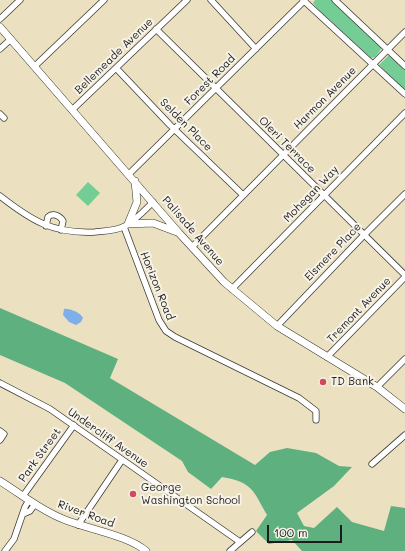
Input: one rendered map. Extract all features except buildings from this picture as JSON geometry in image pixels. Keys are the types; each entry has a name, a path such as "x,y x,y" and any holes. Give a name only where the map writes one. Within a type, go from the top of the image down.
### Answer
{"main road":[{"name":"Palisade Avenue","path":"0,27 192,247 232,289 277,326 377,387 405,409"},
{"path":"134,180 137,202 126,225 153,223 180,233"},
{"name":"River Road","path":"0,481 35,504 62,519 129,542 146,551"}],"street":[{"path":"0,19 20,0"},
{"path":"35,66 104,0"},
{"name":"Bellemeade Avenue","path":"72,110 186,0"},
{"path":"211,0 256,49"},
{"path":"304,0 405,94"},
{"name":"Forest Road","path":"129,174 304,0"},
{"path":"336,0 405,66"},
{"name":"Oleri Terrace","path":"156,29 405,276"},
{"name":"Harmon Avenue","path":"192,247 372,63 405,32"},
{"path":"0,49 11,39"},
{"name":"Selden Place","path":"116,68 174,129 243,195"},
{"name":"Mohegan Way","path":"232,289 405,113"},
{"name":"Elsmere Place","path":"277,326 405,194"},
{"path":"0,196 30,218 46,226 61,230 95,232 115,230 126,225 153,202"},
{"path":"46,226 48,217 55,215 61,217 63,221 61,230"},
{"name":"Horizon Road","path":"126,225 159,320 166,331 175,337 299,398 316,411 316,420"},
{"name":"Tremont Avenue","path":"327,357 405,276"},
{"path":"377,387 405,359"},
{"name":"Undercliff Avenue","path":"0,383 39,402 240,542"},
{"name":"Park Street","path":"6,551 14,539 23,514 26,498 74,426"},
{"path":"0,430 4,434 0,440"},
{"path":"372,464 405,435"},
{"path":"78,525 122,460"},
{"path":"23,514 30,511 35,504"},
{"path":"230,551 252,532"}],"green space":[{"path":"315,0 332,0 382,48 375,57 371,58 317,8 313,3"},
{"path":"389,55 405,69 405,90 379,65"},
{"path":"88,182 100,193 88,206 76,195"},
{"path":"0,308 118,359 110,378 255,465 270,452 287,448 316,453 339,466 352,467 334,486 297,513 304,526 314,528 337,507 352,522 384,531 391,506 405,508 405,551 302,551 292,540 269,544 256,531 267,515 255,493 246,485 232,479 222,477 211,489 188,472 182,461 65,383 0,355"}],"water":[{"path":"64,309 72,310 80,314 83,318 81,322 76,325 69,322 63,315"}],"place":[{"name":"TD Bank","path":"323,382"},
{"name":"George Washington School","path":"133,494"}]}
